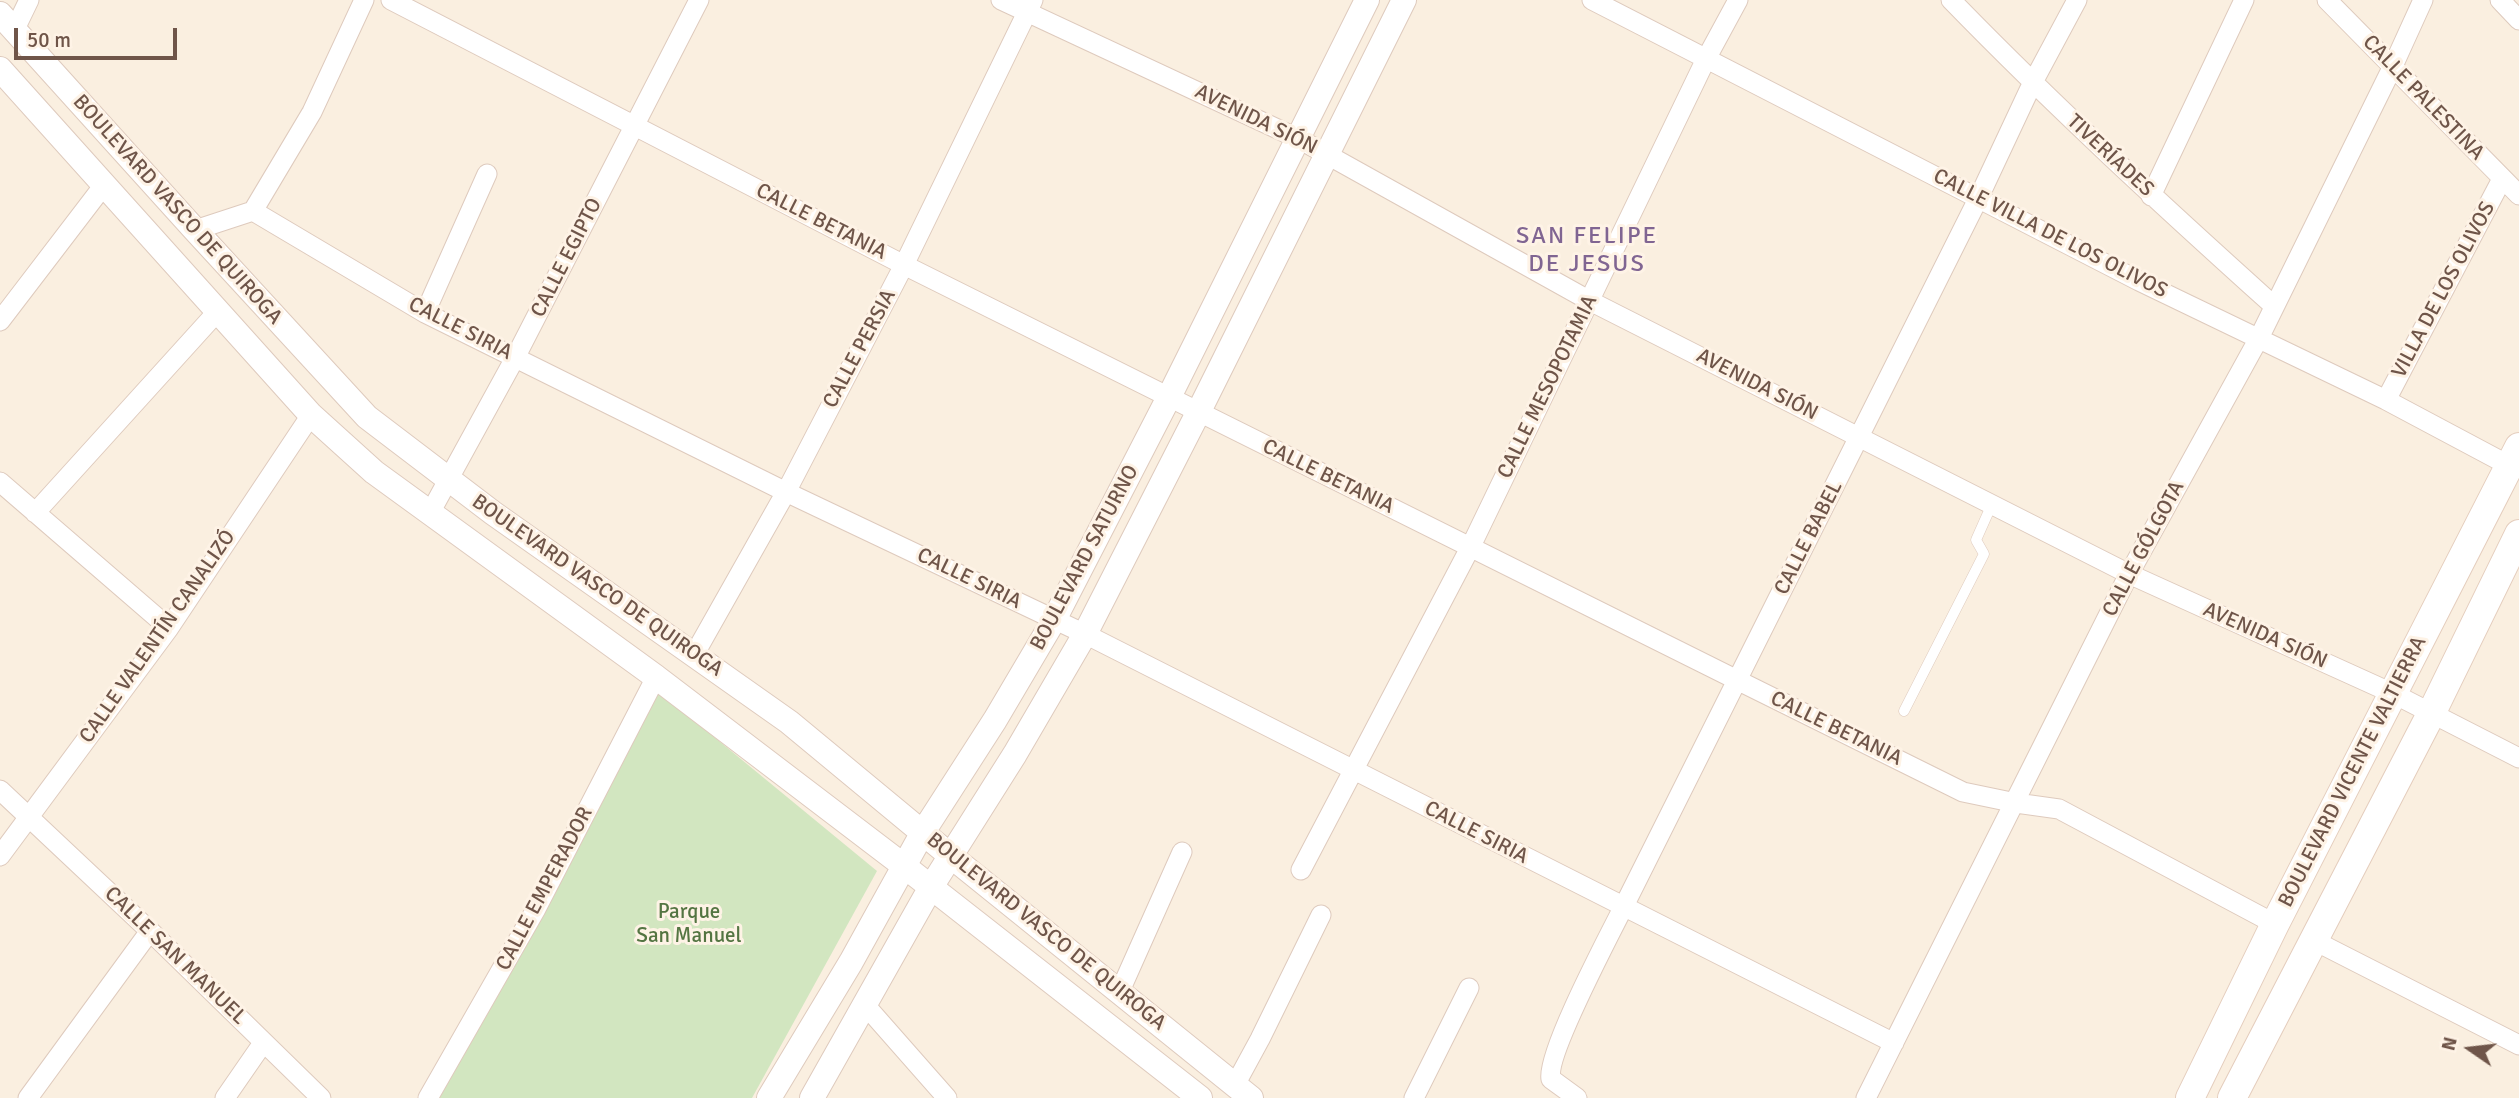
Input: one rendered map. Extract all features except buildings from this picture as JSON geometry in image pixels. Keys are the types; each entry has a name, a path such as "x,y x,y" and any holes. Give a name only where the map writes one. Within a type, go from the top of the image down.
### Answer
{"main road":[{"name":"BOULEVARD VICENTE VALTIERRA","path":"2190,1098 2275,924 2514,457"},
{"name":"BOULEVARD VICENTE VALTIERRA","path":"2232,1098 2431,714 2519,534"}],"street":[{"path":"7,23 29,0"},
{"path":"195,230 253,211 312,112 364,0"},
{"name":"CALLE BETANIA","path":"391,0 904,265 1964,792 2059,809 2275,924"},
{"name":"CALLE EGIPTO","path":"430,513 515,358 699,0"},
{"name":"AVENIDA SIÓN","path":"1001,0 1030,6 1299,139 1590,301 2129,574 2394,694 2519,758"},
{"name":"BOULEVARD SATURNO","path":"769,1098 851,962 923,832 995,720 1054,620 1170,397 1367,0"},
{"name":"BOULEVARD SATURNO","path":"812,1098 931,887 952,857 1085,634 1404,0"},
{"name":"CALLE VILLA DE LOS OLIVOS","path":"1591,0 2139,281 2385,400 2514,457"},
{"name":"CALLE MESOPOTAMIA","path":"1301,870 1471,546 1706,59 1738,0"},
{"name":"TIVERÍADES","path":"1951,0 2032,84 2274,306"},
{"name":"CALLE BABEL","path":"1577,1098 1551,1079 1551,1066 1560,1040 1623,908 1979,197 2032,84 2077,0"},
{"path":"2151,195 2244,0"},
{"name":"CALLE PALESTINA","path":"2327,0 2519,195"},
{"name":"CALLE GÓLGOTA","path":"1866,1098 2129,574 2259,338 2423,0"},
{"path":"2500,0 2519,20"},
{"name":"CALLE PERSIA","path":"694,655 786,492 904,265 1030,6"},
{"name":"BOULEVARD VASCO DE QUIROGA","path":"7,23 367,417 449,481 789,722 1243,1091"},
{"name":"BOULEVARD VASCO DE QUIROGA","path":"0,69 311,415 374,472 656,677 904,866 1200,1098"},
{"path":"425,313 487,174"},
{"name":"VILLA DE LOS OLIVOS","path":"2385,400 2502,179"},
{"path":"0,321 104,185"},
{"name":"CALLE SIRIA","path":"253,211 425,313 786,492 1085,634 1894,1043"},
{"path":"35,513 218,311"},
{"name":"CALLE VALENTÍN CANALIZÓ","path":"0,856 169,628 311,415"},
{"path":"0,482 169,628"},
{"name":"CALLE EMPERADOR","path":"428,1098 536,909 656,677"},
{"name":"CALLE SAN MANUEL","path":"0,790 150,931 321,1098"},
{"path":"1120,991 1182,852"},
{"path":"1243,1091 1260,1039 1321,915"},
{"path":"28,1098 150,931"},
{"path":"2313,940 2519,1045"},
{"path":"1414,1098 1469,988"},
{"path":"866,1006 947,1098"},
{"path":"225,1098 264,1043"}],"lane":[{"path":"1904,711 1984,554 1976,540 1992,504"}],"green space":[{"name":"Parque San Manuel","path":"657,690 877,871 752,1098 438,1098"}],"district":[{"name":"SAN FELIPE DE JESUS","path":"1587,251"}]}
